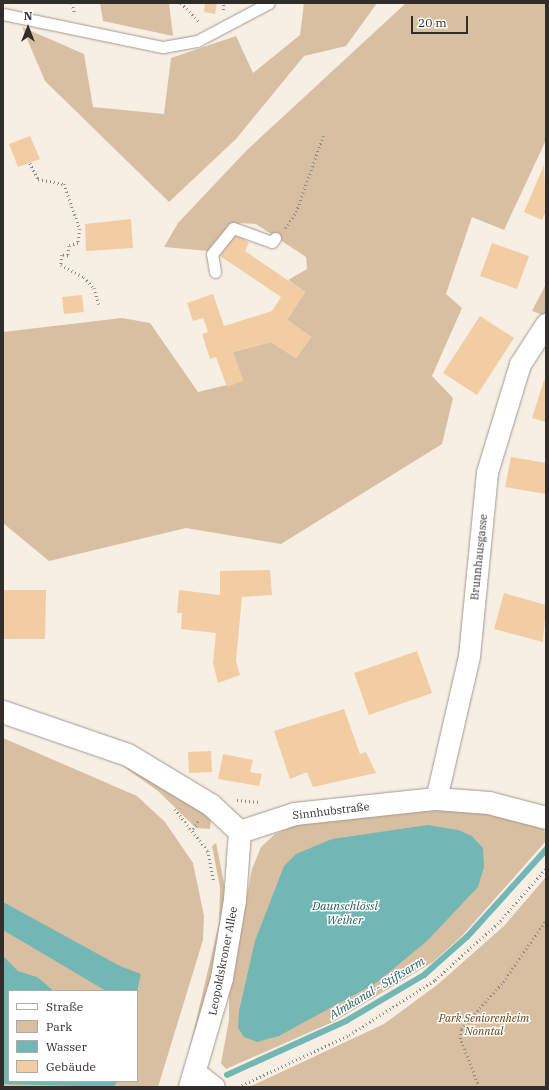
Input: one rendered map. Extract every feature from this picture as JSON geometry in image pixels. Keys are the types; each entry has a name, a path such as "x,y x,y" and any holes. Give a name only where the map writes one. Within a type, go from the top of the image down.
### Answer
{"street":[{"name":"Brunnhausgasse","path":"436,799 469,656 487,472 520,364 546,324"},
{"path":"3,712 128,755 211,805 240,832"},
{"name":"Sinnhubstraße","path":"240,832 295,814 436,799 489,803 546,818"},
{"name":"Leopoldskroner Allee","path":"193,1080 230,939 240,832"},
{"path":"193,1080 214,1087"}],"lane":[{"path":"3,14 163,47 182,46 214,33 270,3"},
{"path":"215,272 212,254 233,228 272,242 275,238"}],"path":[{"path":"181,3 187,12 214,33"},
{"path":"275,238 296,212 323,136"},
{"path":"30,163 38,179 64,184 80,229 78,243 69,246 68,256 62,255 61,265 84,277 94,288 99,304"},
{"path":"231,798 264,802"},
{"path":"193,829 208,851"},
{"path":"238,1087 349,1035 435,980 500,921 546,868"},
{"path":"479,1087 460,1039 461,1029 503,982 546,920"}],"green space":[{"path":"100,3 169,3 173,36 103,21"},
{"path":"304,3 377,3 346,46 304,56 236,139 169,202 45,81 22,27 84,54 93,107 164,114 171,58 236,36 253,73 300,35"},
{"path":"406,3 546,3 546,140 504,230 472,217 446,294 462,308 432,376 453,398 442,444 281,544 186,528 49,561 3,523 3,332 122,318 150,323 198,392 243,381 233,352 271,342 296,358 311,337 287,320 305,292 288,280 307,269 306,257 256,224 241,223 223,232 208,251 164,247 178,223 247,150"},
{"path":"546,284 546,316 532,311"},
{"path":"3,738 137,796 165,822 193,863 204,916 203,940 158,1087 3,1087"},
{"path":"123,758 211,818 210,829 196,828 158,791 113,759"},
{"name":"Daunschlössl Weiher","path":"421,808 485,810 544,827 546,841 462,936 433,962 335,1021 226,1069 221,1063 229,1020 229,989 252,869 261,847 275,834 300,823"},
{"path":"216,843 225,888 218,953 186,1064 219,923 220,887 212,846"},
{"name":"Park Seniorenheim Nonntal","path":"546,877 546,1087 249,1087 384,1024 437,985 504,926"}],"water":[{"name":"Daunschlössl Weiher","path":"428,825 458,830 472,836 483,848 484,867 478,887 427,941 376,983 279,1036 257,1042 244,1037 238,1028 239,1011 255,941 284,866 296,854 332,839"},
{"path":"3,902 120,966 141,974 137,990 104,990 3,930"},
{"path":"3,956 18,971 37,977 53,990 8,990 8,1082 117,1082 113,1087 3,1084"}],"building":[{"path":"205,3 217,3 215,14 204,12"},
{"path":"30,136 40,159 18,167 9,144"},
{"path":"544,165 546,211 542,220 524,212"},
{"path":"131,219 133,248 86,251 85,224"},
{"path":"235,233 249,243 245,251 305,292 287,320 311,337 296,358 271,342 233,352 243,381 227,387 216,357 210,359 202,334 208,332 203,318 193,321 187,303 213,294 224,326 272,311 281,297 220,256"},
{"path":"492,243 529,256 517,289 480,276"},
{"path":"82,295 84,312 64,314 62,297"},
{"path":"480,316 514,338 477,395 443,373"},
{"path":"544,380 546,381 546,422 532,418"},
{"path":"511,457 546,463 546,494 505,487"},
{"path":"270,570 272,595 242,597 236,661 240,675 218,683 213,663 216,633 181,629 182,613 177,613 179,590 220,595 220,571"},
{"path":"3,590 46,590 45,639 3,639"},
{"path":"504,593 546,605 543,642 494,629"},
{"path":"417,651 432,693 369,715 354,673"},
{"path":"344,709 360,754 366,752 376,773 313,787 307,772 290,779 274,731"},
{"path":"211,751 212,772 189,773 188,752"},
{"path":"223,754 253,760 250,772 262,774 259,786 218,779"}],"waterway":[{"name":"Almkanal - Stiftsarm","path":"227,1075 346,1021 424,975 467,937 546,850"}]}
